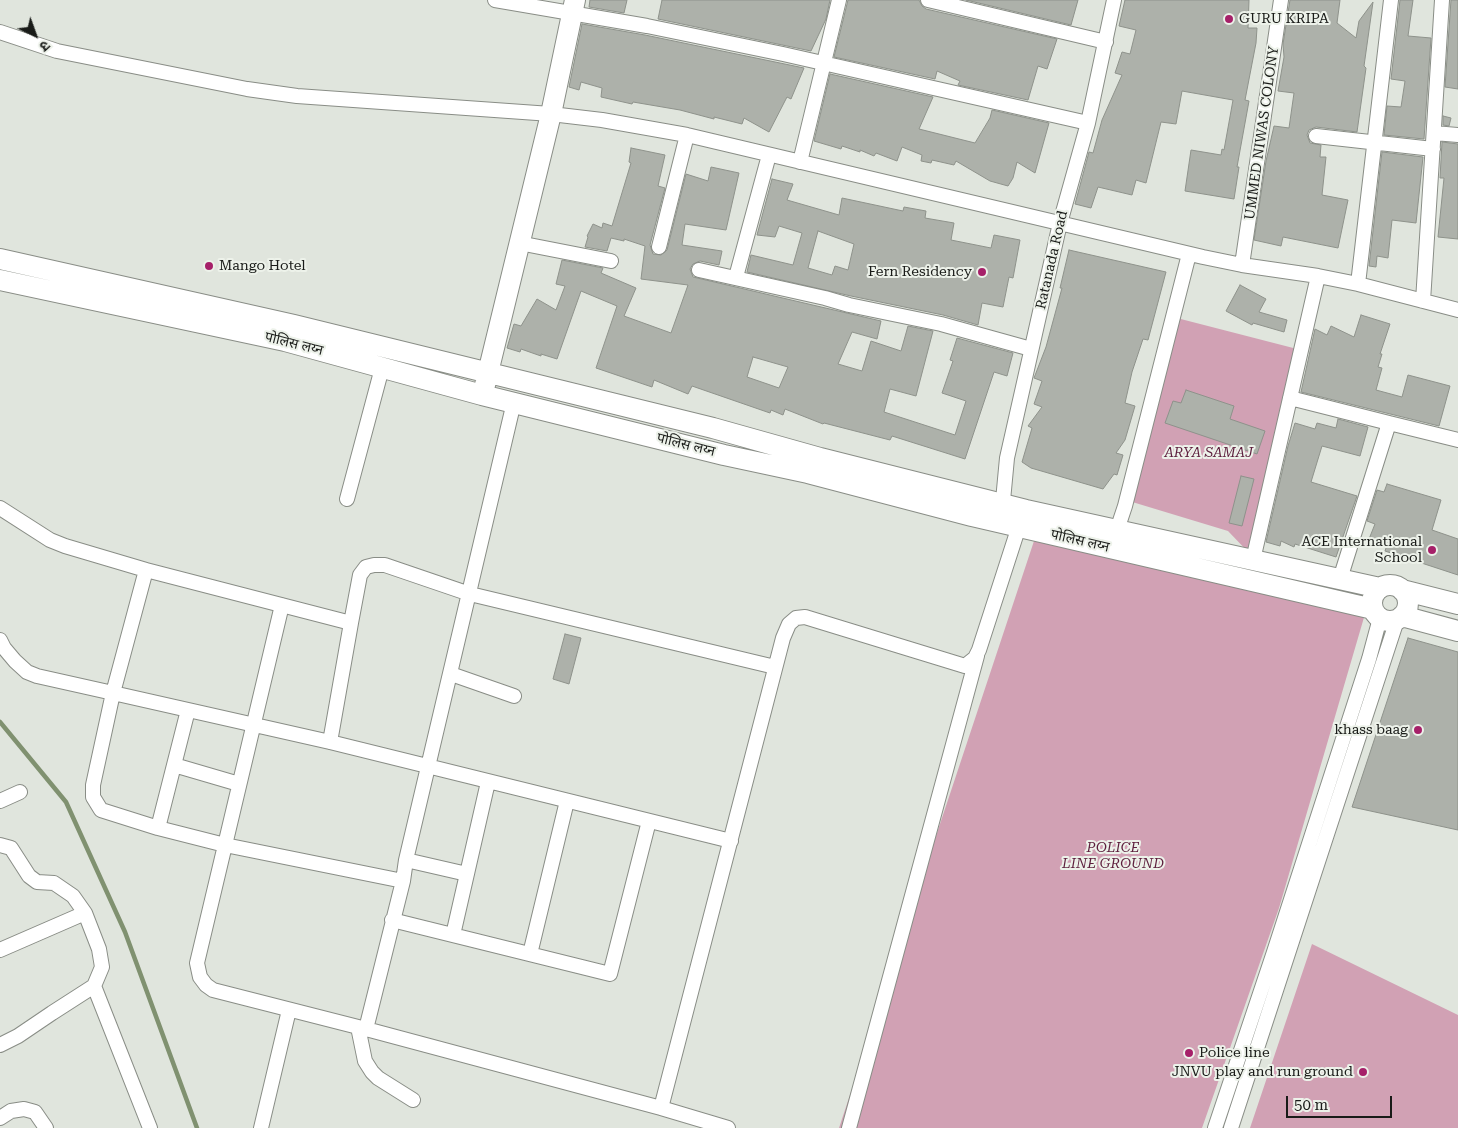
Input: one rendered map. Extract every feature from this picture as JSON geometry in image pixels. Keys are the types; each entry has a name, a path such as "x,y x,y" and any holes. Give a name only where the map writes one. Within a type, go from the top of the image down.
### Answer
{"street":[{"path":"495,0 574,7 656,28 825,63 1088,123"},
{"path":"800,162 839,0"},
{"path":"928,0 1106,42"},
{"name":"Ratanada Road","path":"849,1128 979,650 1011,516 1007,458 1060,223 1088,123 1114,0"},
{"name":"UMMED NIWAS COLONY","path":"1242,265 1281,0"},
{"path":"1358,284 1391,0"},
{"path":"1423,301 1442,0"},
{"path":"482,395 551,114 574,7"},
{"path":"0,32 57,51 247,90 297,96 551,114 602,120 688,135 1190,254 1242,265 1358,284 1458,310"},
{"path":"1434,133 1458,135"},
{"path":"659,247 688,135"},
{"path":"1316,136 1433,148"},
{"path":"736,277 769,155"},
{"path":"519,243 611,261"},
{"path":"1117,530 1125,506 1190,254"},
{"path":"0,259 294,325 713,428 820,458 1011,516 1117,530 1380,588 1392,586 1458,604"},
{"path":"699,270 940,324 1032,349"},
{"path":"1253,560 1318,276"},
{"name":"पोलिस लय्न","path":"0,280 286,341 482,395 1011,516 1388,616 1458,630"},
{"path":"347,499 382,368"},
{"path":"1290,398 1458,440"},
{"path":"413,1100 378,1078 372,1072 365,1062 362,1028 403,881 406,860 514,402"},
{"path":"1340,579 1390,423"},
{"path":"0,508 50,540 65,546 146,570 351,623"},
{"path":"330,742 360,575 366,568 374,565 384,565 470,594 775,667"},
{"path":"146,570 113,693 93,785 93,797 101,810 158,828 225,845 403,881"},
{"path":"1380,588 1373,597 1388,616"},
{"path":"1388,616 1405,612 1407,600 1402,590"},
{"path":"282,605 198,963 200,977 206,985 213,990 661,1108 728,1128"},
{"path":"1215,1128 1369,659 1388,616"},
{"path":"1231,1128 1388,616"},
{"path":"661,1108 782,638 789,624 796,618 805,617 965,666 975,658 979,650"},
{"path":"0,640 14,661 27,672 37,676 330,742 731,841"},
{"path":"451,674 514,696"},
{"path":"158,828 188,710"},
{"path":"174,765 239,784"},
{"path":"453,935 488,782"},
{"path":"0,801 20,792"},
{"path":"530,954 568,801"},
{"path":"392,920 610,974 649,821"},
{"path":"0,845 11,848 29,876 37,882 54,882 73,896 85,914 99,949 102,966 94,986 18,1036 0,1045"},
{"path":"406,860 467,874"},
{"path":"0,950 85,914"},
{"path":"94,986 150,1128"},
{"path":"261,1128 288,1010"},
{"path":"0,1118 11,1111 24,1109 35,1112 46,1128"}],"green space":[{"name":"ARYA SAMAJ","path":"1173,317 1301,350 1252,556 1228,531 1129,501"},
{"name":"POLICE LINE GROUND","path":"1034,541 1365,614 1279,908 1202,1128 839,1128"},
{"name":"JNVU play and run ground","path":"1312,944 1458,1015 1458,1128 1250,1128"}],"building":[{"path":"590,0 627,0 624,13 589,7"},
{"path":"662,0 830,0 826,19 811,51 658,19"},
{"path":"848,0 919,0 926,9 1057,39 1047,69 1038,66 1028,100 958,85 960,81 937,71 935,79 834,57"},
{"path":"966,0 1078,0 1071,25"},
{"path":"1125,0 1249,0 1248,28 1257,28 1256,43 1245,100 1249,101 1237,167 1239,167 1234,199 1185,191 1191,150 1221,155 1222,149 1224,150 1233,100 1182,91 1176,124 1161,122 1146,183 1136,180 1132,195 1098,187 1091,208 1075,204 1089,152 1093,153 1102,120 1122,75 1115,73 1122,52 1130,54 1136,30 1119,26"},
{"path":"1290,0 1340,0 1337,23 1356,38 1359,21 1373,2 1357,132 1316,127 1309,130 1307,135 1310,143 1321,145 1320,157 1326,157 1322,195 1348,200 1338,248 1283,237 1281,246 1254,240 1266,161 1274,126 1289,128 1294,93 1278,91 1284,57 1283,44"},
{"path":"1400,0 1413,0 1408,36 1431,38 1424,139 1384,135 1387,106 1401,107 1405,81 1391,79"},
{"path":"1451,0 1458,0 1458,89 1445,87"},
{"path":"582,24 804,68 791,99 787,97 769,132 744,118 742,124 680,110 633,102 632,104 601,97 602,88 581,82 579,90 569,87"},
{"path":"830,74 933,97 919,129 975,143 990,118 992,110 1049,123 1035,173 1017,162 1013,178 1008,186 990,181 956,161 954,165 932,160 931,163 921,161 922,155 902,147 897,161 876,153 874,156 860,150 860,152 842,146 841,149 814,141"},
{"path":"1443,116 1451,118 1449,126 1443,125"},
{"path":"1442,142 1458,144 1458,239 1438,237 1444,178 1440,178"},
{"path":"631,148 665,155 658,186 665,188 650,245 653,254 661,255 667,250 686,174 708,181 711,167 739,173 726,230 685,224 682,245 722,251 719,265 700,261 693,264 690,269 693,277 881,321 877,339 852,332 838,364 862,371 871,341 901,351 908,326 933,331 916,396 890,389 884,412 955,435 966,401 942,393 953,361 950,360 957,338 1013,353 1007,376 994,372 965,459 892,436 890,440 823,424 785,409 783,415 771,410 770,413 692,386 688,394 654,380 652,387 596,368 617,306 581,291 557,359 521,349 520,352 507,348 514,324 521,326 537,299 556,310 565,286 556,284 562,260 603,268 601,273 636,288 624,316 671,333 688,285 641,279 645,246 624,239 624,241 611,238 607,251 585,247 587,236 593,224 602,228 603,223 612,226 631,163 629,162","holes":["753,357 788,367 779,388 747,377"]},
{"path":"1382,152 1423,157 1416,223 1392,220 1388,258 1377,256 1376,267 1369,266"},
{"path":"772,179 793,184 787,200 839,215 842,198 903,211 904,207 926,211 925,218 954,223 951,240 991,248 994,235 1020,240 1013,278 1009,277 1003,307 982,303 978,325 943,315 747,272 751,255 793,265 802,233 779,226 775,237 757,235","holes":["818,231 854,244 848,270 835,266 832,275 808,268"]},
{"path":"1069,250 1166,272 1148,340 1143,339 1132,372 1125,403 1135,406 1125,440 1116,453 1123,455 1117,475 1114,474 1103,489 1031,468 1022,462 1032,428 1028,426 1042,407 1034,404 1042,381 1034,378 1046,347 1062,288 1060,288"},
{"path":"1240,285 1266,299 1259,312 1287,320 1284,332 1253,323 1252,325 1226,311"},
{"path":"1361,315 1390,324 1380,354 1382,354 1378,367 1382,368 1376,390 1402,397 1408,375 1450,386 1439,426 1301,392 1315,329 1327,335 1331,326 1354,337"},
{"path":"1186,390 1234,406 1230,419 1265,431 1257,454 1165,423 1173,401 1181,403"},
{"path":"1338,419 1368,427 1360,456 1322,446 1311,482 1357,496 1336,557 1295,544 1294,547 1281,541 1280,546 1266,542 1295,423 1315,429 1317,423 1336,428"},
{"path":"1241,476 1254,479 1242,526 1229,523"},
{"path":"1387,484 1441,500 1432,530 1458,539 1458,575 1385,551 1387,545 1369,539 1375,524 1367,521 1377,490 1384,492"},
{"path":"565,634 581,638 569,684 553,679"},
{"name":"khass baag","path":"1408,638 1458,652 1458,830 1352,807"}],"waterway":[{"path":"0,722 66,802 125,932 197,1128"}],"place":[{"name":"GURU KRIPA","path":"1229,19"},
{"name":"Mango Hotel","path":"209,266"},
{"name":"Fern Residency","path":"982,272"},
{"name":"ACE International School","path":"1432,550"},
{"name":"khass baag","path":"1418,730"},
{"name":"Police line","path":"1189,1053"},
{"name":"JNVU play and run ground","path":"1363,1072"}]}
